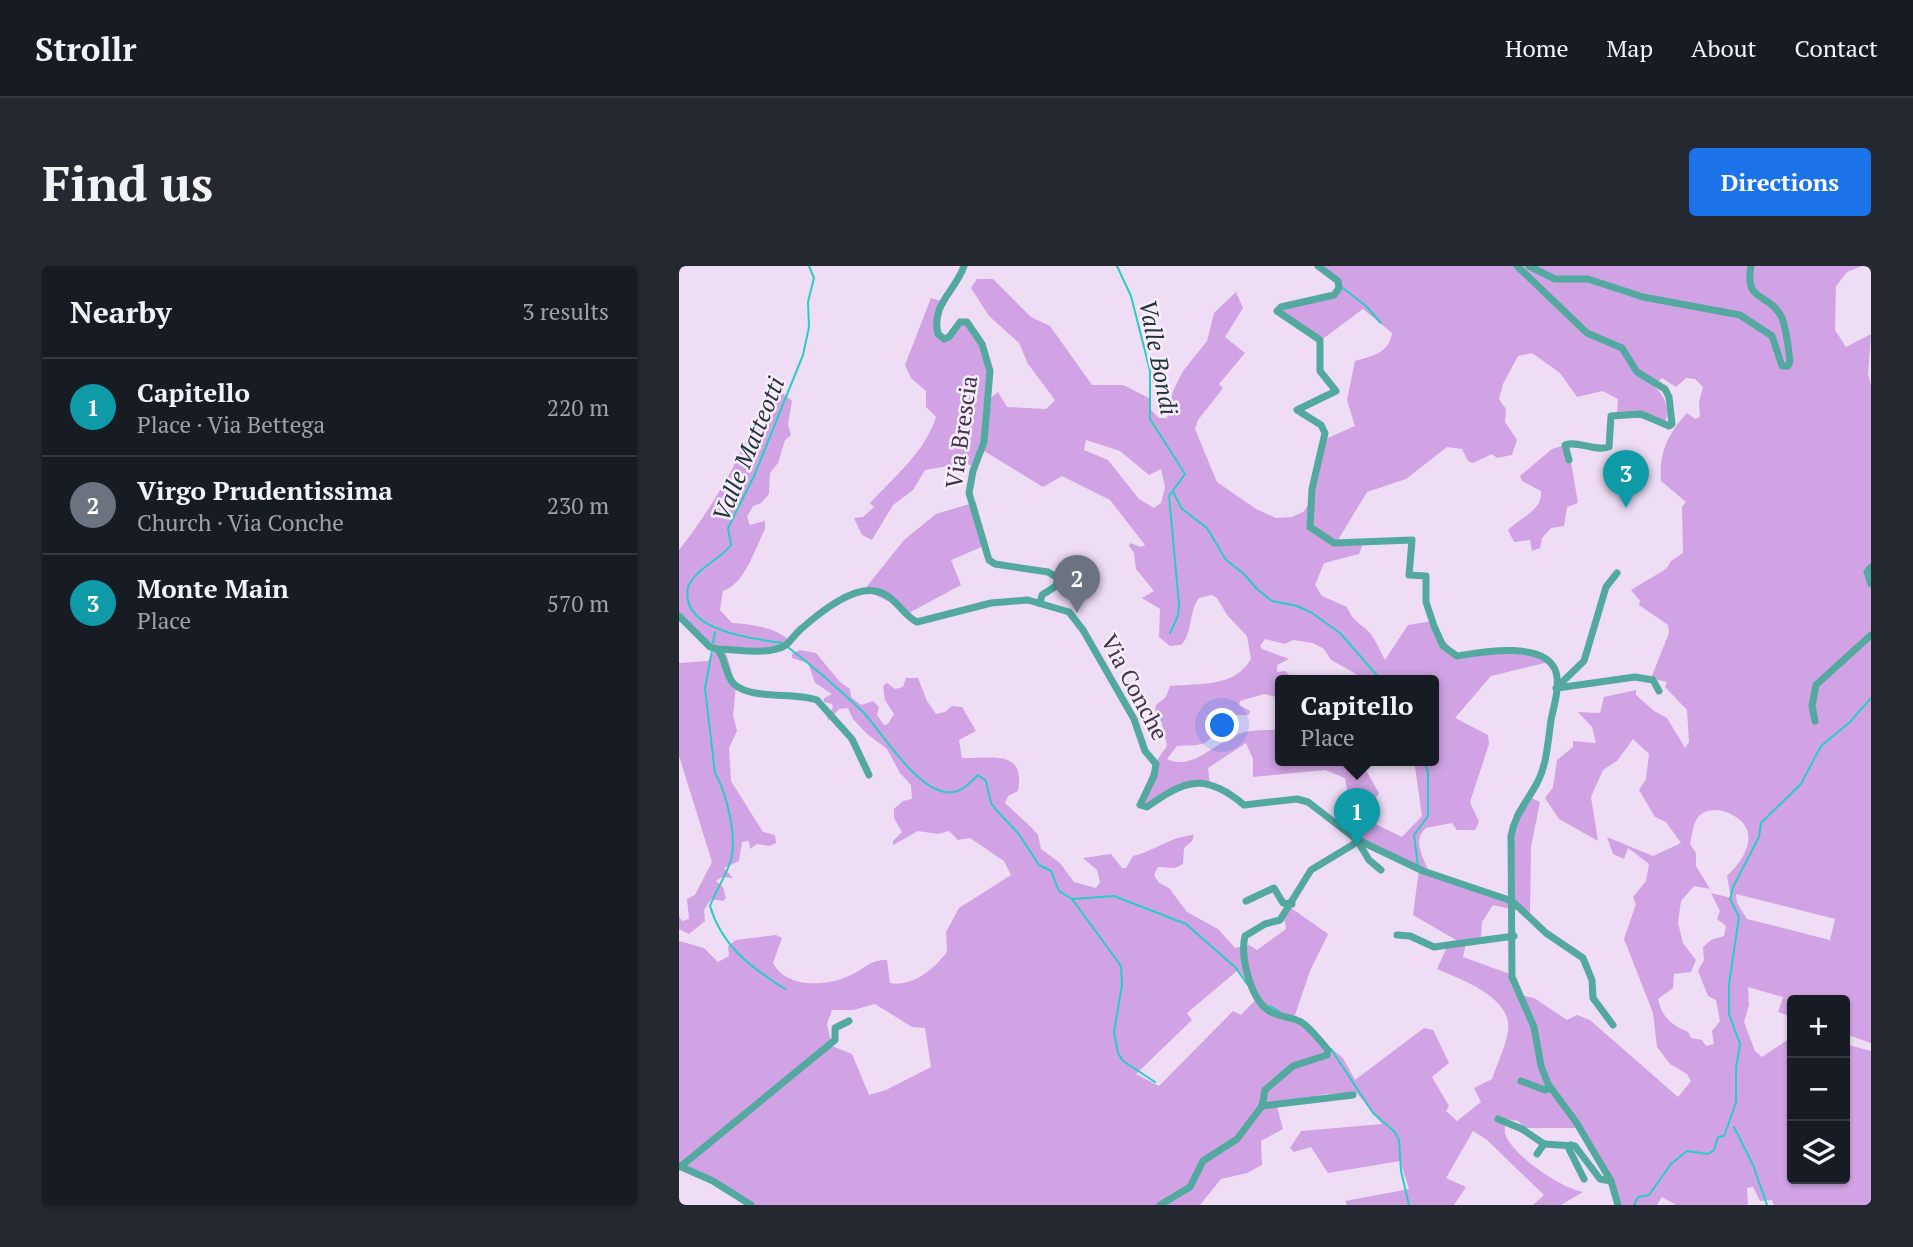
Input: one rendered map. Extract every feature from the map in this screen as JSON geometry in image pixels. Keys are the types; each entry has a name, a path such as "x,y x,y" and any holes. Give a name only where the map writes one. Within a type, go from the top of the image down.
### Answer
{"street":[{"name":"Via Brescia","path":"964,266 941,301 936,318 938,334 944,339 949,337 960,322 967,322 982,344 990,371 984,442 973,471 969,493 989,560 995,564 1048,572 1058,578 1056,586 1042,595 1040,603"},
{"path":"1318,266 1338,281 1339,288 1334,295 1281,307 1277,311 1320,340 1320,371 1336,391 1297,410 1321,425 1325,433 1313,489 1310,527 1334,543 1412,540 1409,575 1426,576 1426,602 1443,646 1457,656 1489,651 1536,653 1549,659 1556,672 1556,688 1538,782 1514,817 1510,855 1514,936 1512,977 1534,1027 1541,1066 1551,1088 1576,1122 1611,1181 1618,1205"},
{"path":"1517,266 1587,333 1622,348 1637,372 1656,382 1669,397 1672,424 1669,426 1641,414 1612,416 1609,447 1598,450 1570,443 1565,445 1564,450 1569,460"},
{"path":"1529,266 1555,279 1588,279 1643,297 1740,315 1772,336 1781,366 1788,366 1790,361 1781,315 1751,289 1748,282 1751,266"},
{"path":"1871,567 1867,572 1871,584"},
{"path":"1556,688 1584,661 1606,587 1617,573"},
{"name":"Via Conche","path":"717,649 772,650 785,645 802,628 838,602 856,593 868,591 878,591 902,606 917,622 991,603 1028,600 1040,603 1074,615 1134,719 1145,751 1156,764 1154,776 1139,805 1147,807 1177,787 1189,783 1224,788 1244,805 1297,799 1308,802 1356,839 1423,871 1512,901"},
{"path":"679,616 725,657 727,674 742,689 817,699 852,739 869,775"},
{"path":"1815,721 1812,706 1815,685 1871,635"},
{"path":"1556,688 1635,677 1653,680 1659,691"},
{"path":"1356,839 1369,860 1381,870"},
{"path":"1160,1205 1190,1187 1203,1161 1237,1139 1262,1106 1265,1090 1293,1066 1327,1055 1328,1050 1302,1023 1272,1014 1263,1007 1247,979 1245,936 1265,924 1280,920 1311,870 1354,844 1356,839"},
{"path":"1247,901 1274,888 1283,903 1292,904"},
{"path":"1512,901 1546,933 1583,958 1592,980 1593,999 1613,1025"},
{"path":"1397,935 1410,936 1434,947 1514,936"},
{"path":"751,1205 713,1181 680,1166 835,1040 835,1028 849,1021"},
{"path":"1521,1081 1545,1090 1551,1088"},
{"path":"1262,1106 1353,1095"},
{"path":"1497,1119 1522,1129 1544,1144 1575,1146 1600,1179 1611,1181"},
{"path":"1537,1154 1544,1144"},
{"path":"1571,1145 1569,1149 1584,1179"}],"shaded area":[{"path":"1319,266 1862,266 1847,272 1836,286 1835,330 1846,347 1871,334 1868,375 1871,385 1871,1043 1850,1036 1850,995 1787,995 1787,1015 1778,1012 1783,997 1748,987 1749,1005 1744,1022 1755,1051 1762,1057 1787,1040 1787,1184 1850,1184 1850,1045 1871,1051 1871,1205 1774,1205 1772,1200 1760,1201 1753,1187 1747,1188 1748,1204 1745,1205 1676,1205 1662,1197 1657,1205 1617,1205 1609,1181 1579,1128 1525,1128 1518,1121 1505,1119 1506,1136 1519,1153 1551,1178 1583,1192 1561,1205 1533,1205 1544,1195 1487,1140 1473,1131 1446,1178 1466,1187 1454,1205 1347,1205 1345,1201 1409,1189 1400,1161 1328,1173 1311,1147 1294,1152 1290,1148 1301,1131 1382,1124 1357,1093 1325,1094 1277,1107 1283,1129 1261,1141 1262,1165 1247,1173 1221,1179 1200,1205 747,1205 679,1165 679,941 704,948 718,962 729,956 728,946 736,940 776,935 782,938 773,963 788,978 809,983 832,981 853,974 872,963 887,960 890,983 899,984 922,975 936,965 947,952 946,932 959,908 1011,875 1004,861 970,838 958,840 949,831 938,834 918,831 893,845 893,841 902,832 894,818 894,809 903,801 912,799 911,785 900,773 887,749 867,734 853,719 848,708 839,709 828,721 827,714 833,708 832,704 824,702 824,698 832,694 815,683 808,663 792,658 792,654 800,650 816,653 840,682 850,689 851,697 861,705 873,701 879,707 877,715 884,725 888,724 894,714 885,700 883,686 887,683 895,689 903,687 906,678 918,678 927,701 936,714 945,712 952,706 962,707 976,731 959,740 962,758 1003,759 1017,768 1018,791 1008,796 1005,803 1038,835 1041,849 1060,863 1074,882 1096,888 1100,882 1097,870 1083,858 1111,854 1122,868 1126,868 1133,856 1178,838 1194,835 1184,848 1183,864 1175,868 1158,867 1154,875 1159,883 1169,888 1187,912 1218,929 1235,948 1249,945 1257,950 1286,929 1284,918 1291,908 1328,934 1310,971 1294,1018 1343,1058 1355,1080 1424,1028 1433,1030 1449,1063 1432,1077 1449,1106 1446,1111 1457,1121 1481,1102 1474,1088 1492,1079 1507,1037 1507,1019 1502,1008 1483,991 1437,969 1447,947 1454,945 1456,940 1413,915 1419,869 1383,854 1333,821 1349,801 1345,778 1325,770 1253,777 1253,759 1246,743 1208,768 1210,786 1177,787 1164,793 1150,806 1138,805 1155,763 1167,746 1162,723 1155,711 1156,705 1166,697 1170,686 1204,684 1226,679 1236,675 1251,659 1247,636 1227,615 1217,598 1212,595 1199,598 1185,640 1181,645 1170,646 1159,637 1160,609 1142,598 1154,591 1136,569 1134,553 1129,546 1130,543 1141,547 1145,545 1110,500 1062,476 1043,487 981,449 975,467 965,463 925,470 913,490 893,505 872,540 862,535 854,518 863,517 874,507 870,503 917,453 936,417 926,407 926,391 911,378 905,365 931,298 941,301 936,327 944,339 964,321 987,358 988,400 998,392 1007,407 1046,409 1055,400 1028,364 1019,343 989,316 971,288 977,279 993,279 1031,317 1050,326 1092,385 1123,385 1151,399 1150,409 1159,418 1167,418 1173,391 1183,371 1207,341 1214,313 1236,292 1243,308 1225,337 1245,353 1219,384 1223,388 1198,420 1195,429 1217,482 1256,509 1276,518 1292,517 1303,512 1311,502 1323,440 1355,426 1347,400 1355,361 1384,349 1392,333 1363,309 1320,341 1274,310 1324,299 1339,289 1340,284","holes":["1532,353 1560,373 1577,397 1603,391 1618,399 1617,413 1665,424 1665,402 1653,385 1662,378 1676,387 1686,378 1695,379 1703,387 1699,402 1700,417 1695,419 1687,413 1670,436 1663,452 1661,481 1686,502 1682,507 1683,553 1671,561 1666,569 1631,590 1640,601 1639,605 1668,625 1669,633 1651,678 1667,682 1665,687 1687,710 1689,742 1685,748 1667,718 1654,711 1636,695 1636,690 1604,697 1600,713 1578,712 1592,727 1596,743 1573,741 1573,747 1557,760 1553,787 1545,798 1559,819 1598,841 1591,797 1603,770 1617,761 1633,739 1649,754 1646,779 1639,790 1655,817 1666,822 1681,843 1653,856 1607,837 1613,854 1624,859 1628,848 1649,864 1646,881 1633,897 1636,904 1624,939 1653,1013 1657,1047 1670,1064 1687,1074 1691,1081 1678,1097 1590,1020 1577,1015 1567,1020 1534,998 1521,995 1510,974 1463,957 1466,943 1481,937 1482,922 1493,905 1530,913 1531,847 1540,802 1526,795 1514,814 1510,836 1510,902 1429,872 1420,849 1420,838 1426,828 1452,823 1457,830 1475,830 1479,822 1470,802 1489,744 1488,735 1455,718 1491,676 1549,662 1528,654 1505,652 1461,659 1434,629 1433,621 1408,625 1385,660 1372,636 1355,620 1347,607 1322,596 1315,585 1324,563 1359,554 1363,544 1338,540 1367,492 1406,479 1447,447 1462,449 1468,461 1473,463 1492,454 1497,458 1512,455 1517,440 1505,422 1506,409 1499,399 1503,384 1518,356","1086,440 1120,451 1149,475 1161,469 1165,487 1161,503 1154,508 1139,499 1108,460 1084,450","1719,810 1742,821 1749,838 1743,857 1727,876 1731,898 1711,893 1720,911 1717,919 1726,926 1724,936 1711,940 1703,947 1704,960 1698,971 1708,996 1716,1000 1720,1021 1712,1031 1714,1044 1706,1046 1702,1040 1691,1038 1688,1032 1668,1020 1658,999 1673,988 1674,974 1691,972 1696,960 1683,943 1678,923 1681,901 1694,886 1710,889 1696,866 1696,853 1690,844 1700,815","1736,894 1835,919 1830,940 1747,919 1737,903","1238,970 1259,996 1241,1015 1233,1011 1159,1086 1136,1074 1192,1020 1187,1013","875,1004 912,1027 925,1028 931,1067 886,1090 869,1095 852,1054 832,1046 827,1024 832,1010 853,1010"]},
{"path":"782,393 792,401 788,424 791,435 785,440 778,463 770,473 769,494 761,503 753,506 747,517 750,525 765,521 765,529 743,574 737,582 723,591 720,610 732,623 769,629 788,639 778,650 725,650 736,685 733,715 737,731 729,748 731,781 763,832 775,835 776,843 769,846 757,844 750,849 749,841 742,842 739,861 724,868 733,878 722,877 716,881 723,887 726,898 723,901 711,899 704,910 705,921 689,934 679,929 679,916 682,921 689,919 687,899 695,895 712,862 679,756 679,663 708,661 716,648 679,618 679,550 718,493 756,425 767,424 776,399"},
{"path":"1562,446 1569,450 1578,503 1567,507 1564,526 1551,528 1542,538 1540,548 1532,551 1530,540 1514,542 1508,530 1535,508 1541,498 1541,491 1522,481 1520,476 1552,449"},
{"path":"976,502 984,546 951,560 961,585 905,615 894,604 864,590 904,540 936,514"}],"waterway":[{"name":"Valle Matteotti","path":"782,643 738,635 707,623 695,614 688,602 688,587 702,569 731,545 728,528 754,476 803,355 809,327 808,302 814,278 809,266"},
{"name":"Valle Bondi","path":"1117,266 1131,296 1150,371 1150,419 1185,474 1169,496 1179,604 1178,616 1170,633"},
{"path":"1343,288 1366,306 1381,323"},
{"name":"Valle Bondi","path":"1173,492 1182,509 1207,528 1226,560 1243,573 1257,589 1272,601 1297,606 1312,613 1340,633 1377,675"},
{"path":"713,643 715,632"},
{"name":"Valle Matteotti","path":"789,648 862,711 919,778 934,788 948,792 962,789 978,775 986,781 991,803 1018,833 1039,865 1051,871 1059,891 1072,899 1121,966 1122,985 1114,1032 1118,1053 1123,1061 1155,1082"},
{"path":"712,651 705,688 715,773 727,803 733,850 710,906 722,933 739,954 785,989"},
{"path":"1634,1205 1638,1197 1649,1195 1671,1164 1687,1151 1708,1154 1714,1150 1718,1137 1724,1136 1736,1103 1736,1068 1740,1044 1729,1014 1729,984 1739,917 1730,899 1733,887 1759,837 1761,823 1801,784 1821,746 1849,723 1871,698"},
{"name":"Valle Bondi","path":"1418,865 1414,835 1428,816 1426,766"},
{"name":"Valle Matteotti","path":"1073,899 1114,896 1186,924 1236,968 1247,984"},
{"name":"Valle Matteotti","path":"1270,1006 1280,1012"},
{"name":"Valle Matteotti","path":"1331,1049 1373,1113 1394,1131 1399,1140 1401,1171 1409,1205"},
{"path":"1734,1127 1753,1165 1767,1205"}],"place":[{"name":"Monte Main","path":"1626,508"},
{"name":"Virgo Prudentissima","path":"1077,613"},
{"name":"Capitello","path":"1357,846"}]}
